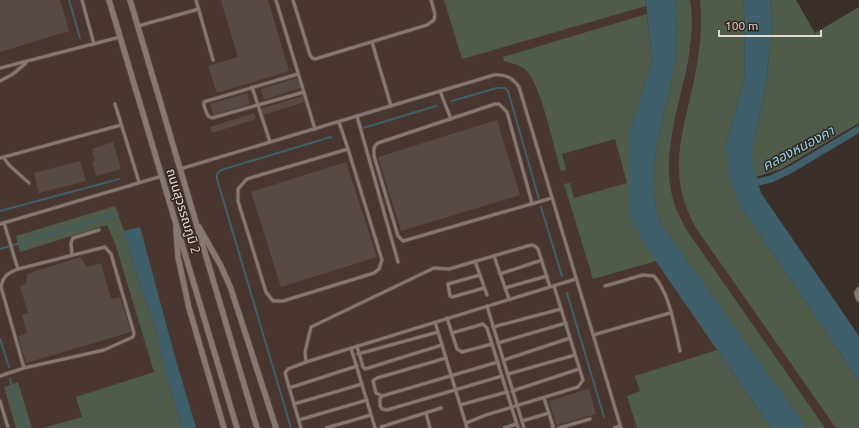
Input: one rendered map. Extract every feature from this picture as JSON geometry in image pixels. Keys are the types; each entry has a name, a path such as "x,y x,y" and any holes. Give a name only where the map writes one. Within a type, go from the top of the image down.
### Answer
{"street":[{"name":"ถนนสุวรรณภูมิ 2","path":"109,0 237,428"},
{"name":"ถนนสุวรรณภูมิ 2","path":"130,0 257,428"},
{"path":"176,220 178,257 189,308 224,428"},
{"path":"195,220 224,272 231,289 276,428"},
{"path":"859,290 857,293 859,299"}],"lane":[{"path":"82,0 94,44"},
{"path":"196,0 213,60"},
{"path":"276,0 315,129"},
{"path":"293,0 312,58 427,25 434,20 435,14 431,0"},
{"path":"138,26 198,9"},
{"path":"0,68 120,36"},
{"path":"372,42 391,106"},
{"path":"0,81 13,74 27,62"},
{"path":"298,74 204,102 204,106 210,118 304,92"},
{"path":"180,169 494,75 508,76 514,80 519,88 620,427 614,428"},
{"path":"252,87 270,142"},
{"path":"440,91 451,119"},
{"path":"115,104 139,182"},
{"path":"532,204 507,112 499,104 495,104 378,143 373,149 398,236 403,241 408,241 532,204 552,198"},
{"path":"357,116 398,262"},
{"path":"339,122 348,149 382,260 379,269 374,273 291,299 273,301 266,292 238,201 238,189 246,179 348,149"},
{"path":"29,182 9,166 2,158 121,125"},
{"path":"0,224 162,176"},
{"path":"4,223 18,269"},
{"path":"72,254 71,243 73,238 99,230"},
{"path":"306,362 305,352 311,327 434,268 449,269 530,245 535,246 538,249 547,276 561,309 583,380 578,387 486,415 466,423"},
{"path":"0,376 24,368 104,350 133,337 134,332 111,254 108,249 101,247 72,254 18,269 4,277 1,287 24,368"},
{"path":"494,256 509,299"},
{"path":"500,274 542,260"},
{"path":"475,261 487,295"},
{"path":"480,275 448,284 450,296 452,297 484,288"},
{"path":"605,286 643,275 654,276 661,285 680,351"},
{"path":"505,288 547,276"},
{"path":"301,428 285,373 288,369 356,346 576,279"},
{"path":"487,306 524,428"},
{"path":"493,327 561,309"},
{"path":"593,335 670,313"},
{"path":"447,318 457,349 462,352 492,344"},
{"path":"435,322 467,428"},
{"path":"498,343 566,323"},
{"path":"452,333 483,324 487,328 518,428"},
{"path":"358,354 438,332"},
{"path":"504,360 570,338"},
{"path":"356,346 365,369 442,345"},
{"path":"351,348 375,428"},
{"path":"508,374 575,355"},
{"path":"446,358 377,378 373,381 376,393 382,396 498,362"},
{"path":"289,388 357,366"},
{"path":"512,391 579,369"},
{"path":"382,396 380,398 380,406 382,409 387,410 502,376"},
{"path":"294,404 362,384"},
{"path":"460,405 507,392"},
{"path":"544,398 553,426 552,428"},
{"path":"299,420 367,400"},
{"path":"0,401 8,428"},
{"path":"382,428 381,427 441,408"},
{"path":"426,413 430,428"},
{"path":"522,421 549,413"},
{"path":"326,428 371,415"},
{"path":"559,428 590,419"},
{"path":"504,428 516,424"}],"shaded area":[{"path":"0,0 728,0 709,181 859,428 0,428"}],"green space":[{"path":"444,0 646,0 646,6 462,59"},
{"path":"675,0 690,0 692,23 688,61 675,117 669,155 671,192 677,211 688,232 825,428 807,428 660,222 655,202 655,161 658,140 676,57 677,39"},
{"path":"700,0 743,0 745,23 744,82 726,144 740,205 859,381 859,428 836,428 696,228 687,209 679,174 679,157 684,123 699,54 701,32"},
{"path":"770,0 796,0 815,33 859,7 859,123 781,169 756,177 753,165 753,147 766,85 772,25"},
{"path":"647,14 652,61 630,132 644,244 656,261 593,279 564,184 570,183 574,198 627,183 615,139 562,154 566,170 561,171 542,102 532,77 524,68 504,61 503,57"},
{"path":"115,206 141,289 156,329 164,367 182,428 43,428 82,417 76,397 154,372 116,246 107,225 20,252 16,236"},
{"path":"717,350 771,428 637,428 627,396 640,391 635,376"},
{"path":"18,382 32,428 16,428 4,387"}],"water":[{"path":"646,0 675,0 676,8 676,57 658,140 655,161 655,202 660,222 807,428 771,428 644,244 630,214 630,132 652,61"},
{"path":"743,0 770,0 772,25 766,85 753,147 753,165 761,193 859,336 859,381 740,205 729,178 726,144 744,82 745,23"},
{"path":"140,227 196,428 182,428 164,367 156,329 141,289 124,231"}],"building":[{"path":"0,0 60,0 69,31 0,52"},
{"path":"221,0 268,0 289,71 217,93 208,66 238,57"},
{"path":"297,78 300,88 264,100 261,89"},
{"path":"247,93 250,104 214,115 210,104"},
{"path":"303,96 305,102 262,115 260,109"},
{"path":"254,113 256,119 212,133 210,127"},
{"path":"497,120 520,195 401,231 378,157"},
{"path":"113,142 121,169 96,176 92,162 95,161 92,149"},
{"path":"80,161 86,181 39,193 34,173"},
{"path":"346,162 377,257 281,287 251,192"},
{"path":"80,257 87,267 101,263 111,299 120,297 131,332 26,363 18,336 27,333 22,315 28,313 20,286 26,284 27,274"},
{"path":"589,389 596,414 556,425 549,401"}],"waterway":[{"path":"69,0 80,38"},
{"path":"452,101 497,88 505,88 508,91 539,199"},
{"path":"363,128 436,106"},
{"name":"คลองหนองคา","path":"749,184 771,179 790,170 859,129"},
{"path":"291,428 217,179 217,174 221,170 331,137"},
{"path":"0,211 119,179"},
{"path":"541,207 562,276"},
{"path":"0,249 118,214"},
{"path":"567,293 604,417"},
{"path":"0,339 9,367"},
{"path":"10,379 25,428"}]}
